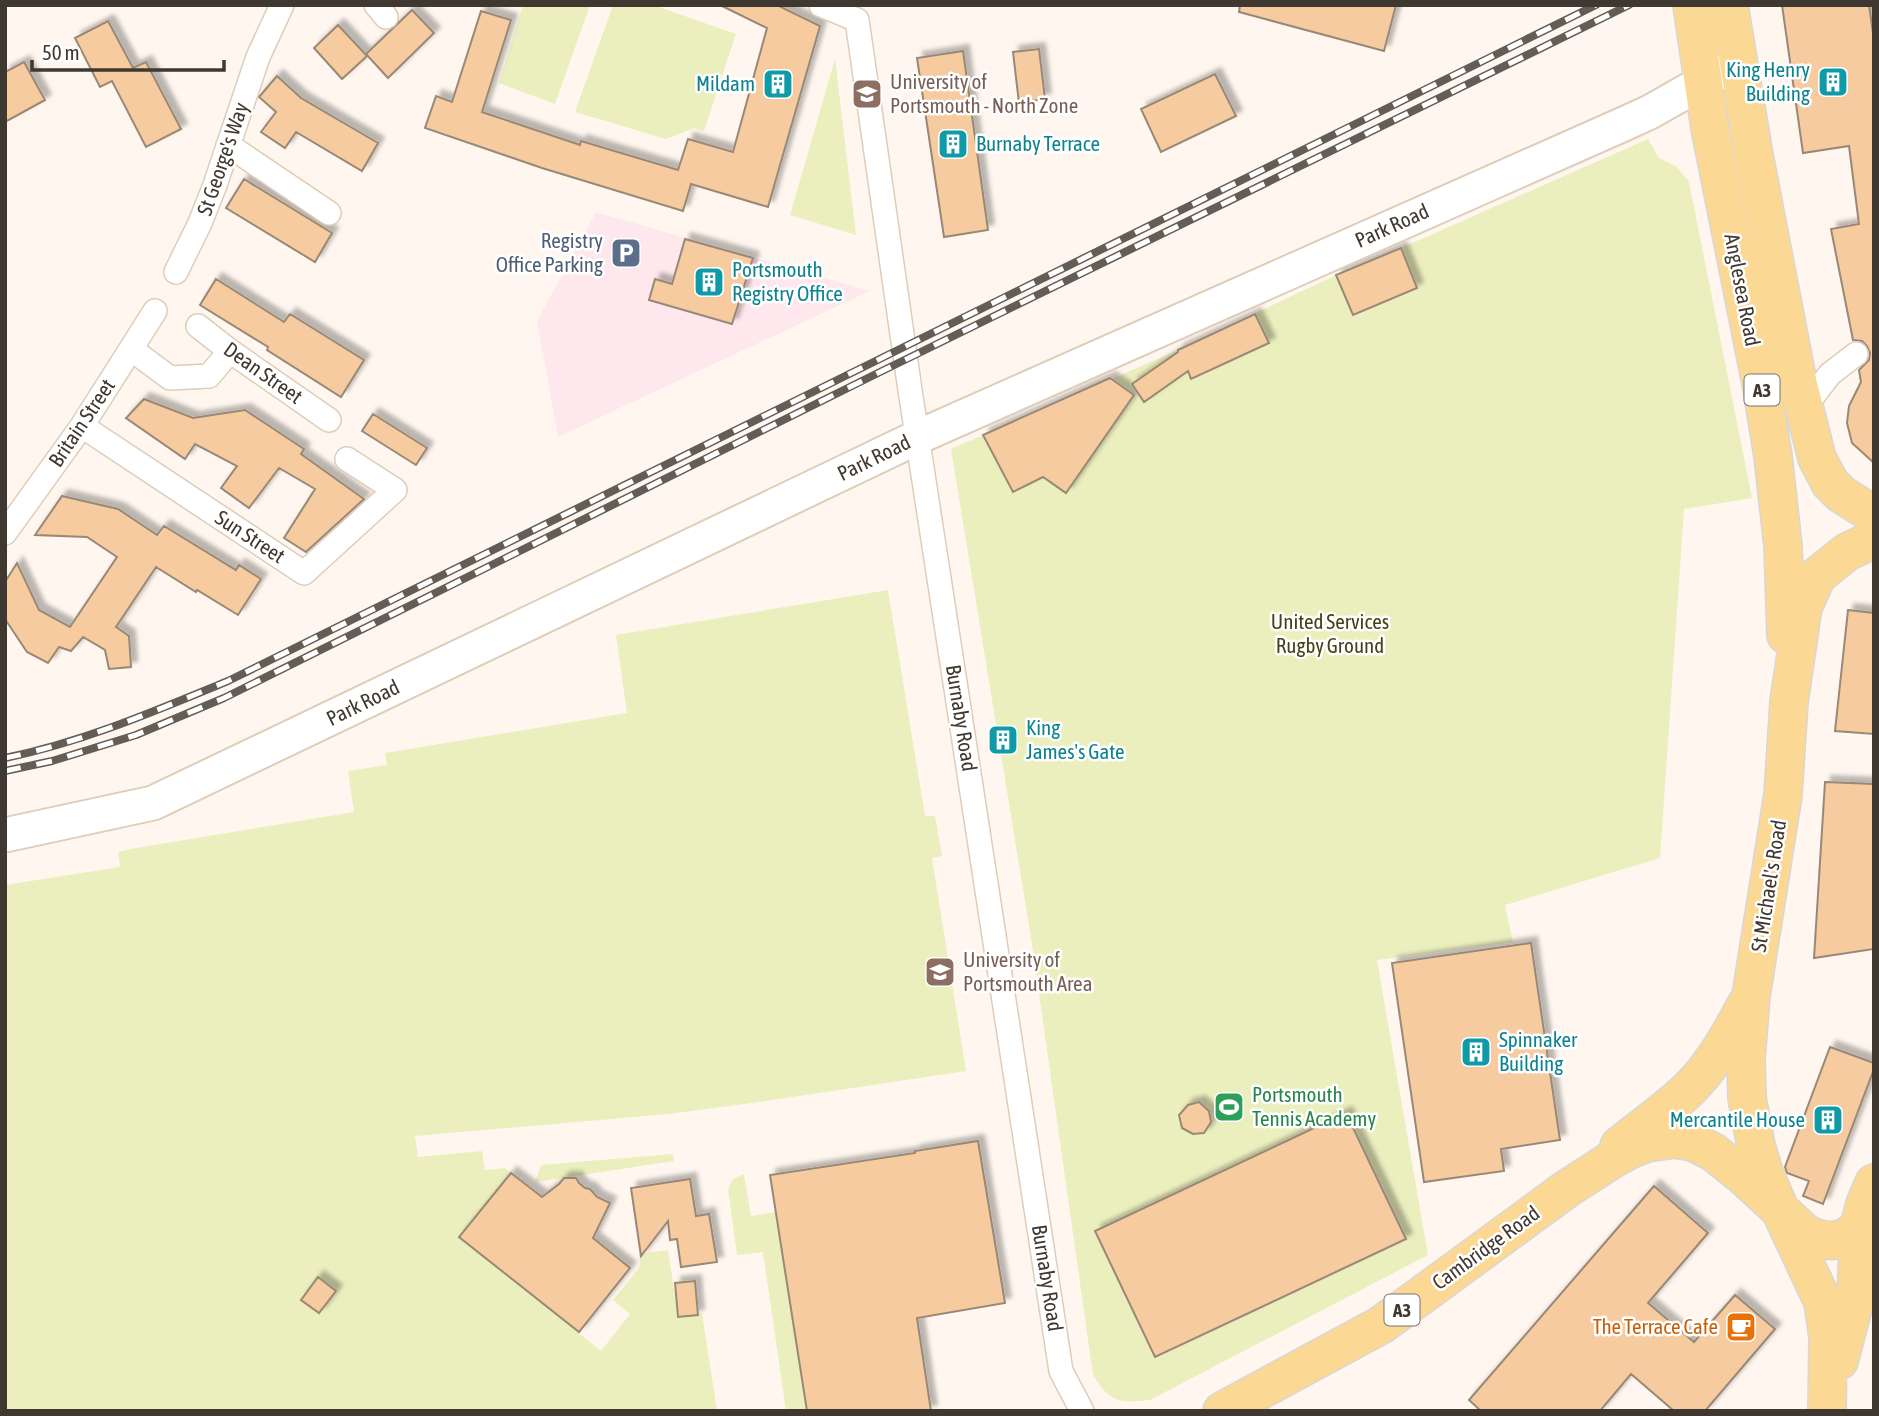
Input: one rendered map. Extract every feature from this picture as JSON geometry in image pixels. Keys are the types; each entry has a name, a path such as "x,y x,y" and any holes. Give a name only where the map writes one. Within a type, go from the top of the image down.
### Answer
{"main road":[{"name":"Anglesea Road","path":"1692,5 1714,146 1761,383 1777,488 1783,546 1789,702"},
{"name":"Anglesea Road","path":"1729,5 1753,150 1803,409 1817,458 1830,483 1841,494 1874,514"},
{"name":"St Michael's Road","path":"1828,1407 1828,1337 1823,1302 1764,1172 1749,1115 1746,1059 1751,996 1783,795 1789,702 1803,607 1817,576 1847,552 1874,542"},
{"name":"Cambridge Road","path":"1568,1188 1688,1089 1729,1036 1751,996"},
{"name":"Cambridge Road","path":"1222,1411 1381,1325 1568,1188 1631,1149 1660,1140 1693,1142 1713,1152 1742,1175 1781,1212"},
{"path":"1828,1407 1856,1297 1866,1240 1866,1202 1874,1183"},
{"name":"A3","path":"1781,1212 1816,1239 1827,1242 1851,1234 1866,1240"}],"street":[{"name":"St George's Way","path":"176,272 200,223 258,57 282,5"},
{"name":"Burnaby Road","path":"821,5 857,20 1061,1371 1082,1411"},
{"name":"Park Road","path":"5,835 153,803 918,437 1638,118 1738,62"},
{"path":"228,145 329,213"},
{"name":"Britain Street","path":"5,533 82,426 155,311"},
{"name":"Dean Street","path":"198,326 329,420"},
{"path":"131,349 170,378 209,376 230,351"},
{"path":"1803,409 1830,374 1856,354"},
{"name":"Sun Street","path":"82,426 304,573 395,490 347,459"}],"shaded area":[{"path":"596,212 870,291 558,437 537,321"}],"green space":[{"path":"523,5 590,5 555,104 499,83"},
{"path":"613,5 653,5 736,34 704,131 694,128 666,139 575,112"},
{"path":"835,59 856,235 790,215"},
{"name":"United Services Rugby Ground","path":"1648,139 1659,158 1677,167 1689,182 1752,498 1684,509 1660,858 1505,905 1513,942 1377,960 1428,1255 1150,1400 1117,1399 1105,1391 1093,1375 1032,944 951,449 1178,350 1336,275"},
{"path":"888,590 925,816 935,816 942,856 932,858 966,1071 668,1114 415,1136 418,1157 482,1151 485,1170 505,1168 511,1173 460,1237 601,1351 630,1314 613,1300 639,1268 639,1254 668,1250 678,1316 702,1313 717,1411 5,1411 5,885 120,867 118,852 136,848 354,812 348,771 387,765 385,753 627,713 616,635"},
{"path":"673,1154 674,1161 535,1182 541,1165"},
{"path":"744,1174 751,1216 776,1212 807,1411 786,1411 763,1252 737,1255 728,1189 733,1179"}],"building":[{"name":"Mildam","path":"720,5 777,5 820,26 768,207 691,184 683,211 542,168 425,128 436,96 452,102 481,11 511,20 482,112 580,145 581,141 678,170 688,139 733,152 767,28"},
{"path":"1240,5 1396,5 1384,51 1239,12"},
{"path":"1782,5 1869,5 1874,40 1874,463 1852,443 1847,423 1849,406 1861,382 1859,370 1869,360 1870,353 1862,341 1853,340 1831,229 1859,224 1849,146 1803,153"},
{"path":"412,10 434,33 388,78 366,54"},
{"path":"108,21 133,68 146,62 181,129 146,147 112,81 100,87 75,38"},
{"path":"338,25 367,56 342,79 314,48"},
{"path":"1039,49 1045,99 1019,103 1013,52"},
{"name":"Burnaby Terrace","path":"963,51 988,230 944,237 917,58"},
{"path":"24,62 45,100 5,122 5,72"},
{"path":"1215,74 1236,116 1161,152 1141,109"},
{"path":"277,76 301,98 378,143 362,171 296,132 285,148 261,132 276,112 259,97"},
{"path":"244,179 332,233 315,262 226,208"},
{"name":"Portsmouth Registry Office","path":"685,239 753,258 732,324 649,300 655,279 672,284"},
{"path":"1401,248 1417,288 1353,315 1336,275"},
{"path":"216,279 284,322 290,314 364,360 341,397 200,305"},
{"path":"1255,314 1269,343 1191,379 1188,371 1144,402 1132,384 1178,350"},
{"path":"1110,378 1134,395 1066,493 1043,477 1013,492 983,435"},
{"path":"144,399 193,418 245,410 304,449 301,454 364,499 306,552 284,538 315,489 279,468 249,508 221,488 237,466 195,444 185,459 126,418"},
{"path":"373,414 427,448 416,465 362,431"},
{"path":"62,496 118,509 157,535 164,526 236,570 239,565 261,579 238,615 156,567 116,627 129,636 131,667 109,669 105,650 83,637 71,651 59,647 48,663 27,652 5,619 5,582 17,563 39,610 70,627 117,557 87,537 35,535"},
{"path":"1848,610 1874,613 1874,734 1835,731"},
{"path":"1825,782 1874,784 1874,949 1814,958"},
{"name":"Spinnaker Building","path":"1531,943 1560,1140 1501,1149 1504,1171 1424,1182 1392,963"},
{"name":"Mercantile House","path":"1830,1047 1874,1063 1874,1069 1823,1204 1803,1196 1809,1181 1787,1173 1785,1167"},
{"path":"1199,1102 1209,1111 1211,1122 1204,1133 1193,1134 1182,1128 1179,1115 1188,1105"},
{"path":"1346,1113 1406,1239 1155,1357 1095,1231"},
{"path":"978,1141 1005,1303 917,1318 931,1411 807,1411 770,1175"},
{"path":"511,1173 542,1197 564,1178 576,1178 597,1197 610,1203 593,1238 630,1268 579,1332 459,1237"},
{"path":"690,1179 696,1216 709,1214 717,1262 681,1267 677,1239 670,1240 668,1221 641,1256 631,1188"},
{"path":"1654,1186 1708,1233 1648,1303 1694,1342 1735,1295 1775,1329 1705,1411 1674,1411 1631,1374 1600,1411 1481,1411 1469,1400"},
{"path":"318,1277 336,1291 319,1313 301,1300"},
{"path":"695,1281 698,1315 678,1317 675,1283"}],"railway":[{"path":"5,758 91,735 228,681 1596,5"},
{"path":"5,771 52,761 136,735 224,698 880,372 1629,5"}],"place":[{"name":"King Henry Building","path":"1833,82"},
{"name":"Mildam","path":"778,84"},
{"name":"University of Portsmouth - North Zone","path":"867,94"},
{"name":"Burnaby Terrace","path":"953,144"},
{"name":"Registry Office Parking","path":"626,253"},
{"name":"Portsmouth Registry Office","path":"709,282"},
{"name":"King James's Gate","path":"1003,740"},
{"name":"University of Portsmouth Area","path":"940,972"},
{"name":"Spinnaker Building","path":"1476,1052"},
{"name":"Portsmouth Tennis Academy","path":"1229,1107"},
{"name":"Mercantile House","path":"1828,1120"},
{"name":"The Terrace Cafe","path":"1741,1327"}]}
